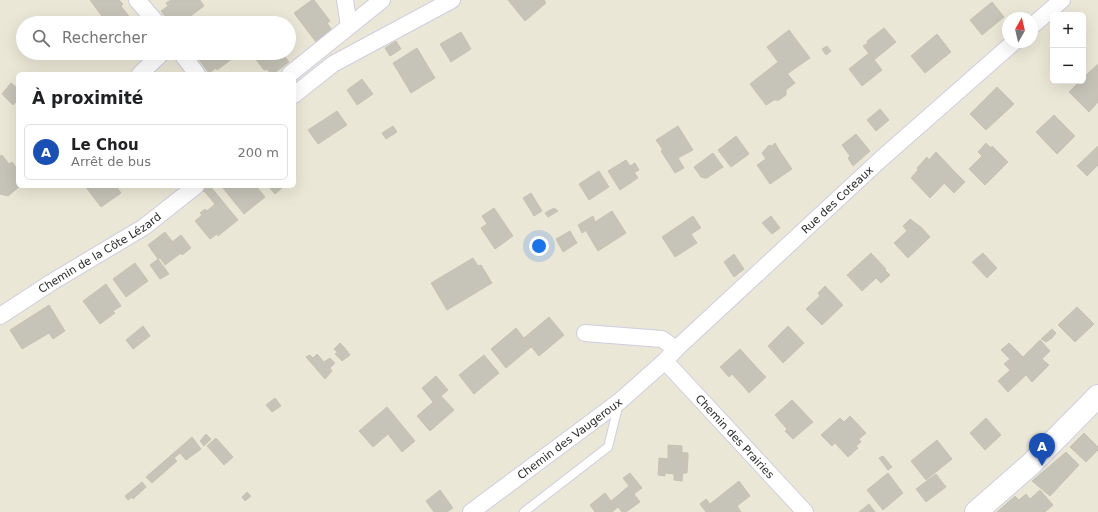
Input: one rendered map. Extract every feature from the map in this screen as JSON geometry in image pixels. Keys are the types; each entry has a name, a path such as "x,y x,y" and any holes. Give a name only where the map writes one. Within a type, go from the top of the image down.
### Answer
{"main road":[{"path":"976,512 1031,464 1098,396"}],"street":[{"path":"138,0 151,16"},
{"path":"346,0 349,26"},
{"path":"292,72 382,0"},
{"path":"296,93 333,64 452,0"},
{"path":"1038,21 1062,0"},
{"name":"Rue des Coteaux","path":"665,361 676,349 881,159 1007,48"},
{"path":"142,72 155,60"},
{"path":"186,60 195,72"},
{"name":"Chemin de la Côte Lézard","path":"0,316 52,282 144,227 193,188"},
{"path":"585,333 662,339 676,349"},
{"name":"Chemin des Vaugeroux","path":"471,512 620,401 665,361"},
{"name":"Chemin des Prairies","path":"665,361 805,512"}],"lane":[{"path":"524,512 608,447 620,401"}],"building":[{"path":"90,0 119,0 123,4 121,6 129,16 102,16"},
{"path":"171,0 200,0 204,6 190,16 165,16 161,11 168,6 166,3"},
{"path":"314,0 330,21 327,23 332,30 316,42 294,13"},
{"path":"508,0 544,0 546,3 525,21"},
{"path":"992,2 1002,14 1002,19 982,35 970,20"},
{"path":"884,28 896,42 874,60 863,46"},
{"path":"789,30 810,58 787,74 767,47"},
{"path":"461,32 471,49 451,62 440,44"},
{"path":"937,34 951,52 925,73 911,56"},
{"path":"396,41 401,49 390,56 385,48"},
{"path":"827,46 831,51 826,55 822,49"},
{"path":"417,48 435,78 411,93 393,63"},
{"path":"869,53 882,70 862,86 849,69"},
{"path":"199,60 231,60 217,70 216,68 208,72"},
{"path":"256,60 287,60 289,62 276,72 269,72 267,69 264,70"},
{"path":"778,62 795,83 786,90 786,95 779,100 774,100 766,105 750,84"},
{"path":"1098,64 1098,102 1089,112 1069,92 1077,84 1086,84 1086,75"},
{"path":"362,79 373,94 357,105 347,90"},
{"path":"11,83 16,87 16,98 6,89"},
{"path":"997,87 1014,104 986,130 970,114"},
{"path":"6,89 16,98 16,102 13,105 2,94"},
{"path":"880,109 889,120 876,131 867,120"},
{"path":"337,111 347,125 318,144 308,130"},
{"path":"1054,115 1067,128 1060,134 1069,142 1057,154 1036,132"},
{"path":"393,126 397,132 386,139 382,133"},
{"path":"678,126 693,150 678,158 684,168 675,173 656,140"},
{"path":"1067,128 1075,136 1069,142 1060,134"},
{"path":"856,134 870,151 853,166 848,158 850,156 842,145"},
{"path":"736,136 749,154 731,167 718,150"},
{"path":"775,143 779,150 766,159 762,153 769,145 772,146"},
{"path":"986,143 991,148 992,146 1008,162 985,185 969,169 982,156 978,152"},
{"path":"1098,146 1098,165 1087,176 1077,166"},
{"path":"779,150 792,169 770,184 757,165"},
{"path":"936,152 955,172 930,198 911,178 918,170 917,168 927,157 929,160"},
{"path":"713,153 723,167 707,178 701,177 694,167"},
{"path":"2,155 9,164 12,162 16,167 16,188 18,188 8,196 0,194 0,156"},
{"path":"626,160 638,178 620,190 608,171"},
{"path":"635,163 639,170 634,173 630,166"},
{"path":"599,171 609,187 589,200 579,184"},
{"path":"955,172 965,182 954,193 944,183"},
{"path":"87,188 117,188 121,193 101,207"},
{"path":"212,188 238,220 218,236 217,234 210,239 195,221 202,215 200,213 205,209 207,211 215,204 205,192 197,189"},
{"path":"223,188 258,188 265,197 244,214"},
{"path":"270,188 282,188 275,194"},
{"path":"531,193 542,211 534,216 523,198"},
{"path":"494,208 513,236 495,249 481,228 487,224 482,216"},
{"path":"554,208 558,211 548,217 545,213"},
{"path":"612,211 626,233 598,251 586,231 596,224 595,222"},
{"path":"593,216 596,224 582,233 578,225"},
{"path":"693,216 701,228 691,234 697,243 675,257 662,237"},
{"path":"771,216 780,228 772,234 762,223"},
{"path":"910,219 922,228 930,237 908,258 894,243 907,231 903,226"},
{"path":"570,231 577,243 563,252 556,239"},
{"path":"165,232 181,253 165,265 160,258 158,259 148,245"},
{"path":"181,235 191,248 182,255 172,242"},
{"path":"871,253 890,275 881,283 876,278 862,291 847,275"},
{"path":"983,253 997,268 987,278 972,262"},
{"path":"734,254 744,269 734,277 724,262"},
{"path":"473,258 478,266 481,265 492,283 447,310 431,283"},
{"path":"158,259 169,274 160,279 150,265"},
{"path":"135,263 148,281 126,297 113,279"},
{"path":"106,284 121,306 113,311 115,313 100,324 83,301"},
{"path":"825,286 843,305 822,325 806,309 820,296 818,293"},
{"path":"49,305 65,331 53,339 49,333 22,349 10,330"},
{"path":"1077,307 1094,324 1075,342 1058,325"},
{"path":"549,317 564,335 539,356 524,338"},
{"path":"143,326 150,336 133,349 126,340"},
{"path":"788,326 804,343 783,363 768,346"},
{"path":"516,328 531,347 506,368 491,349"},
{"path":"1052,329 1056,333 1052,338 1046,342 1041,339"},
{"path":"1040,340 1050,351 1026,375 1001,350 1009,343 1023,357"},
{"path":"340,343 344,347 337,352 334,349"},
{"path":"344,347 350,355 342,361 335,354"},
{"path":"740,349 760,371 744,387 732,374 729,377 720,367"},
{"path":"317,354 324,362 330,358 335,363 330,368 332,371 325,379 306,357 310,355 313,358"},
{"path":"484,355 499,373 474,394 459,375"},
{"path":"1010,359 1016,365 1010,370 1004,364"},
{"path":"1042,359 1049,365 1032,382 1026,375"},
{"path":"1016,365 1026,375 1008,392 998,381"},
{"path":"760,371 766,377 749,393 744,387"},
{"path":"436,376 448,390 441,396 454,410 445,418 422,388"},
{"path":"275,398 281,406 272,412 266,405"},
{"path":"792,400 813,422 793,439 785,431 787,429 775,415"},
{"path":"432,403 445,418 430,431 417,416"},
{"path":"387,407 415,441 402,452 388,434 373,447 359,431"},
{"path":"850,416 866,433 859,439 861,442 856,446 858,448 848,457 835,443 832,446 821,435 840,418 844,422"},
{"path":"986,418 1001,435 985,450 970,433"},
{"path":"1084,433 1098,447 1098,450 1086,462 1070,447"},
{"path":"206,434 211,439 204,446 200,441"},
{"path":"192,437 201,449 186,460 180,453 174,458 177,461 152,483 146,477"},
{"path":"216,438 233,457 224,465 207,446"},
{"path":"937,440 952,459 926,480 911,461"},
{"path":"668,445 682,446 682,453 677,452 677,456 688,457 687,473 683,473 682,481 674,480 674,474 665,473 665,476 658,475 659,458 668,459"},
{"path":"677,452 688,453 688,457 677,456"},
{"path":"1066,452 1079,465 1050,496 1032,481"},
{"path":"883,456 892,467 888,470 879,458"},
{"path":"630,473 642,488 634,494 640,502 626,512 622,512 618,507 612,512 595,512 590,505 605,493 611,501 629,486 623,478"},
{"path":"888,473 903,493 883,510 867,490"},
{"path":"936,474 946,487 926,502 916,489"},
{"path":"739,481 750,496 737,506 741,512 716,512 710,504"},
{"path":"142,482 146,487 133,499 132,497 128,500 125,496"},
{"path":"440,490 453,508 447,512 434,512 426,501"},
{"path":"1040,490 1053,505 1045,512 997,512 1015,496 1019,500 1026,494 1030,499"},
{"path":"247,492 251,496 245,501 242,497"},
{"path":"706,499 716,512 706,512 700,504"},
{"path":"869,504 875,512 859,512"}],"place":[{"name":"Le Chou","path":"1042,466"}]}
